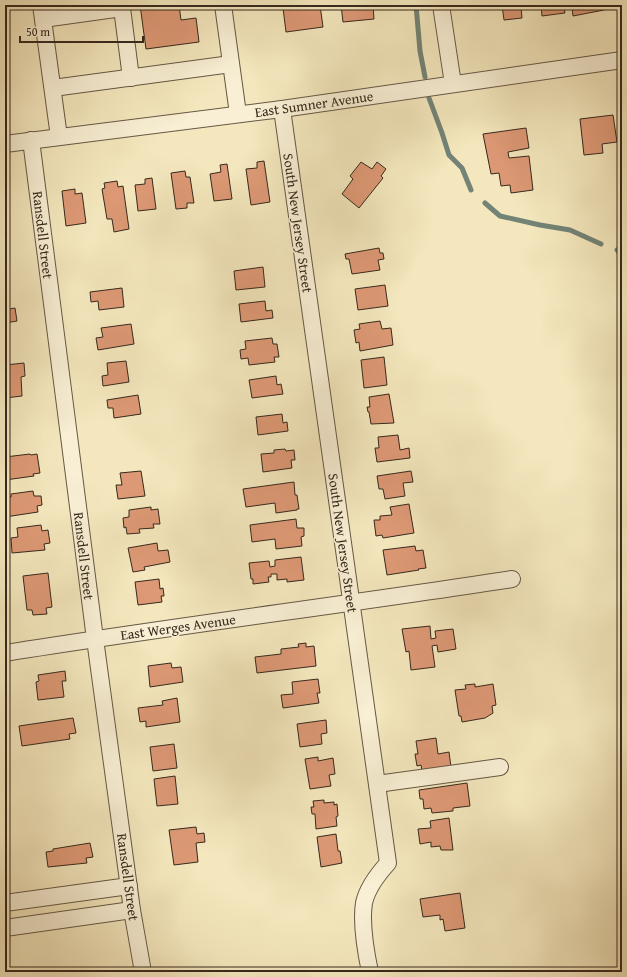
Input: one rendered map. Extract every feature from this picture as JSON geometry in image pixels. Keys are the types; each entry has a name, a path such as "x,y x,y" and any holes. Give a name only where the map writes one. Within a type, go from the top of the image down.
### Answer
{"street":[{"path":"223,5 238,114"},
{"path":"441,5 453,84"},
{"path":"59,137 42,12 122,8 131,78"},
{"name":"East Sumner Avenue","path":"5,144 282,109 622,60"},
{"path":"53,88 231,64"},
{"name":"South New Jersey Street","path":"282,109 388,863 375,878 364,903 364,927 370,972"},
{"name":"Ransdell Street","path":"31,140 95,639 132,910 143,972"},
{"name":"East Werges Avenue","path":"5,653 512,579"},
{"path":"377,784 500,767"},
{"path":"5,903 129,886"},
{"path":"5,928 132,910"}],"building":[{"path":"140,5 179,5 181,20 196,18 199,42 146,49"},
{"path":"288,5 320,5 323,27 286,32 283,8 289,8"},
{"path":"341,5 373,5 374,19 343,22"},
{"path":"502,5 512,5 512,8 521,7 522,18 504,20"},
{"path":"541,5 603,5 604,10 573,16 572,7 564,8 565,13 542,16"},
{"path":"613,115 617,142 602,144 603,153 584,155 580,119"},
{"path":"526,128 529,148 508,152 509,158 529,156 533,190 511,193 510,185 501,186 499,173 491,174 483,134"},
{"path":"264,161 270,202 251,205 246,169 257,168 257,162"},
{"path":"361,162 372,169 377,162 386,169 381,176 383,178 359,208 342,194 353,179 350,176"},
{"path":"227,164 232,199 214,201 210,174 221,172 220,165"},
{"path":"185,171 186,177 190,177 194,203 187,203 187,208 176,209 171,173"},
{"path":"152,178 156,209 138,211 135,185 145,184 145,179"},
{"path":"117,181 118,187 123,186 129,229 114,232 112,219 107,219 102,189 105,188 104,183"},
{"path":"75,189 75,194 82,193 86,223 66,226 62,191"},
{"path":"379,248 380,253 383,253 384,259 378,260 380,270 352,274 349,259 346,259 345,254"},
{"path":"263,267 265,287 236,290 234,271"},
{"path":"385,285 388,306 358,310 355,289"},
{"path":"122,288 124,307 99,310 98,301 91,302 90,292"},
{"path":"265,301 266,311 272,310 273,318 241,322 239,304"},
{"path":"5,302 8,302 9,309 15,308 17,321 5,323"},
{"path":"380,321 382,329 391,328 393,345 360,351 359,342 356,343 354,330 360,329 359,324"},
{"path":"131,324 134,344 98,350 96,338 103,337 101,328"},
{"path":"272,338 273,344 277,344 279,357 274,357 275,362 249,365 248,358 241,359 240,350 246,349 245,341"},
{"path":"384,357 387,385 364,388 361,360"},
{"path":"126,361 129,382 103,386 102,376 108,375 107,363"},
{"path":"24,363 25,376 21,377 22,396 5,398 5,365"},
{"path":"276,376 277,385 281,384 283,394 252,398 249,380"},
{"path":"389,394 394,423 371,424 367,407 370,407 369,397"},
{"path":"138,395 141,414 114,418 113,408 108,408 107,400"},
{"path":"282,414 283,423 287,422 288,431 258,435 256,417"},
{"path":"398,435 400,450 409,448 410,458 377,462 375,448 379,448 378,437"},
{"path":"285,449 286,451 294,450 295,460 291,460 292,468 263,472 261,454 274,453 274,450"},
{"path":"37,454 40,473 33,474 34,476 5,480 5,457"},
{"path":"141,471 145,496 118,499 116,485 122,485 120,473"},
{"path":"411,471 413,482 403,483 405,496 385,499 383,489 379,489 377,476"},
{"path":"294,482 295,495 297,495 299,509 276,513 275,503 246,507 243,489"},
{"path":"33,491 34,496 41,496 42,505 37,506 38,512 5,517 5,498 11,497 11,494"},
{"path":"409,504 414,533 383,538 382,535 376,536 374,520 380,520 380,516 392,515 390,507"},
{"path":"151,507 151,510 158,509 160,524 153,524 154,528 139,529 140,533 127,534 126,527 124,528 123,518 129,517 129,510"},
{"path":"296,519 297,528 304,528 304,536 301,537 302,546 276,549 275,539 252,542 250,525"},
{"path":"41,525 42,531 48,530 50,543 44,544 45,550 12,553 11,538 18,537 17,528"},
{"path":"157,543 158,551 168,550 170,562 144,567 145,570 133,572 128,548"},
{"path":"415,546 416,551 423,550 426,568 387,575 383,550"},
{"path":"301,557 304,580 287,582 287,579 277,580 277,574 271,574 271,577 268,577 269,582 253,584 249,563 269,561 270,567 275,566 275,560"},
{"path":"48,573 52,607 46,608 47,614 33,615 32,610 27,610 23,576"},
{"path":"159,579 160,589 163,588 164,596 161,596 162,602 138,605 135,582"},
{"path":"430,626 431,639 436,638 435,631 453,629 456,649 438,652 437,645 432,646 435,667 411,670 409,651 406,652 402,629"},
{"path":"306,643 306,647 314,646 316,666 257,673 255,657 281,654 281,649 299,647 298,644"},
{"path":"171,663 172,668 181,667 183,682 150,687 148,666"},
{"path":"65,671 66,681 62,681 64,697 38,700 36,682 39,681 38,675"},
{"path":"318,679 320,693 317,693 319,703 283,708 281,695 293,694 292,682"},
{"path":"475,684 475,687 493,684 496,705 492,706 493,713 485,718 462,722 461,716 459,716 455,690 466,689 465,685"},
{"path":"177,698 180,722 146,727 146,721 140,722 138,708 163,705 162,701"},
{"path":"73,718 76,733 69,734 70,739 22,746 19,726"},
{"path":"326,720 327,733 321,734 322,744 300,747 297,724"},
{"path":"436,738 438,754 449,752 451,767 422,771 421,765 417,766 415,754 418,754 416,741"},
{"path":"174,744 177,768 153,771 150,747"},
{"path":"318,757 318,761 333,758 335,774 329,775 331,786 310,789 305,759"},
{"path":"175,776 178,804 157,806 154,779"},
{"path":"467,783 470,806 453,808 453,811 432,813 431,808 424,809 423,799 420,799 419,790"},
{"path":"324,800 324,803 334,802 334,805 337,804 337,826 316,829 315,814 312,814 311,807 314,807 313,801"},
{"path":"449,818 453,850 441,850 440,846 431,847 431,842 420,844 418,829 431,828 430,821"},
{"path":"196,827 197,834 204,833 205,842 196,843 198,862 174,865 169,830"},
{"path":"336,834 338,851 340,851 342,863 321,867 317,837"},
{"path":"90,843 93,857 86,858 87,863 48,867 46,852 53,851 53,849"},
{"path":"460,893 465,928 445,931 443,919 440,920 440,915 423,917 420,899"}],"waterway":[{"path":"416,5 420,51 425,77"},
{"path":"429,98 449,155 462,168 471,190"},
{"path":"485,203 500,216 570,230 601,244"},
{"path":"617,250 622,256"}]}
